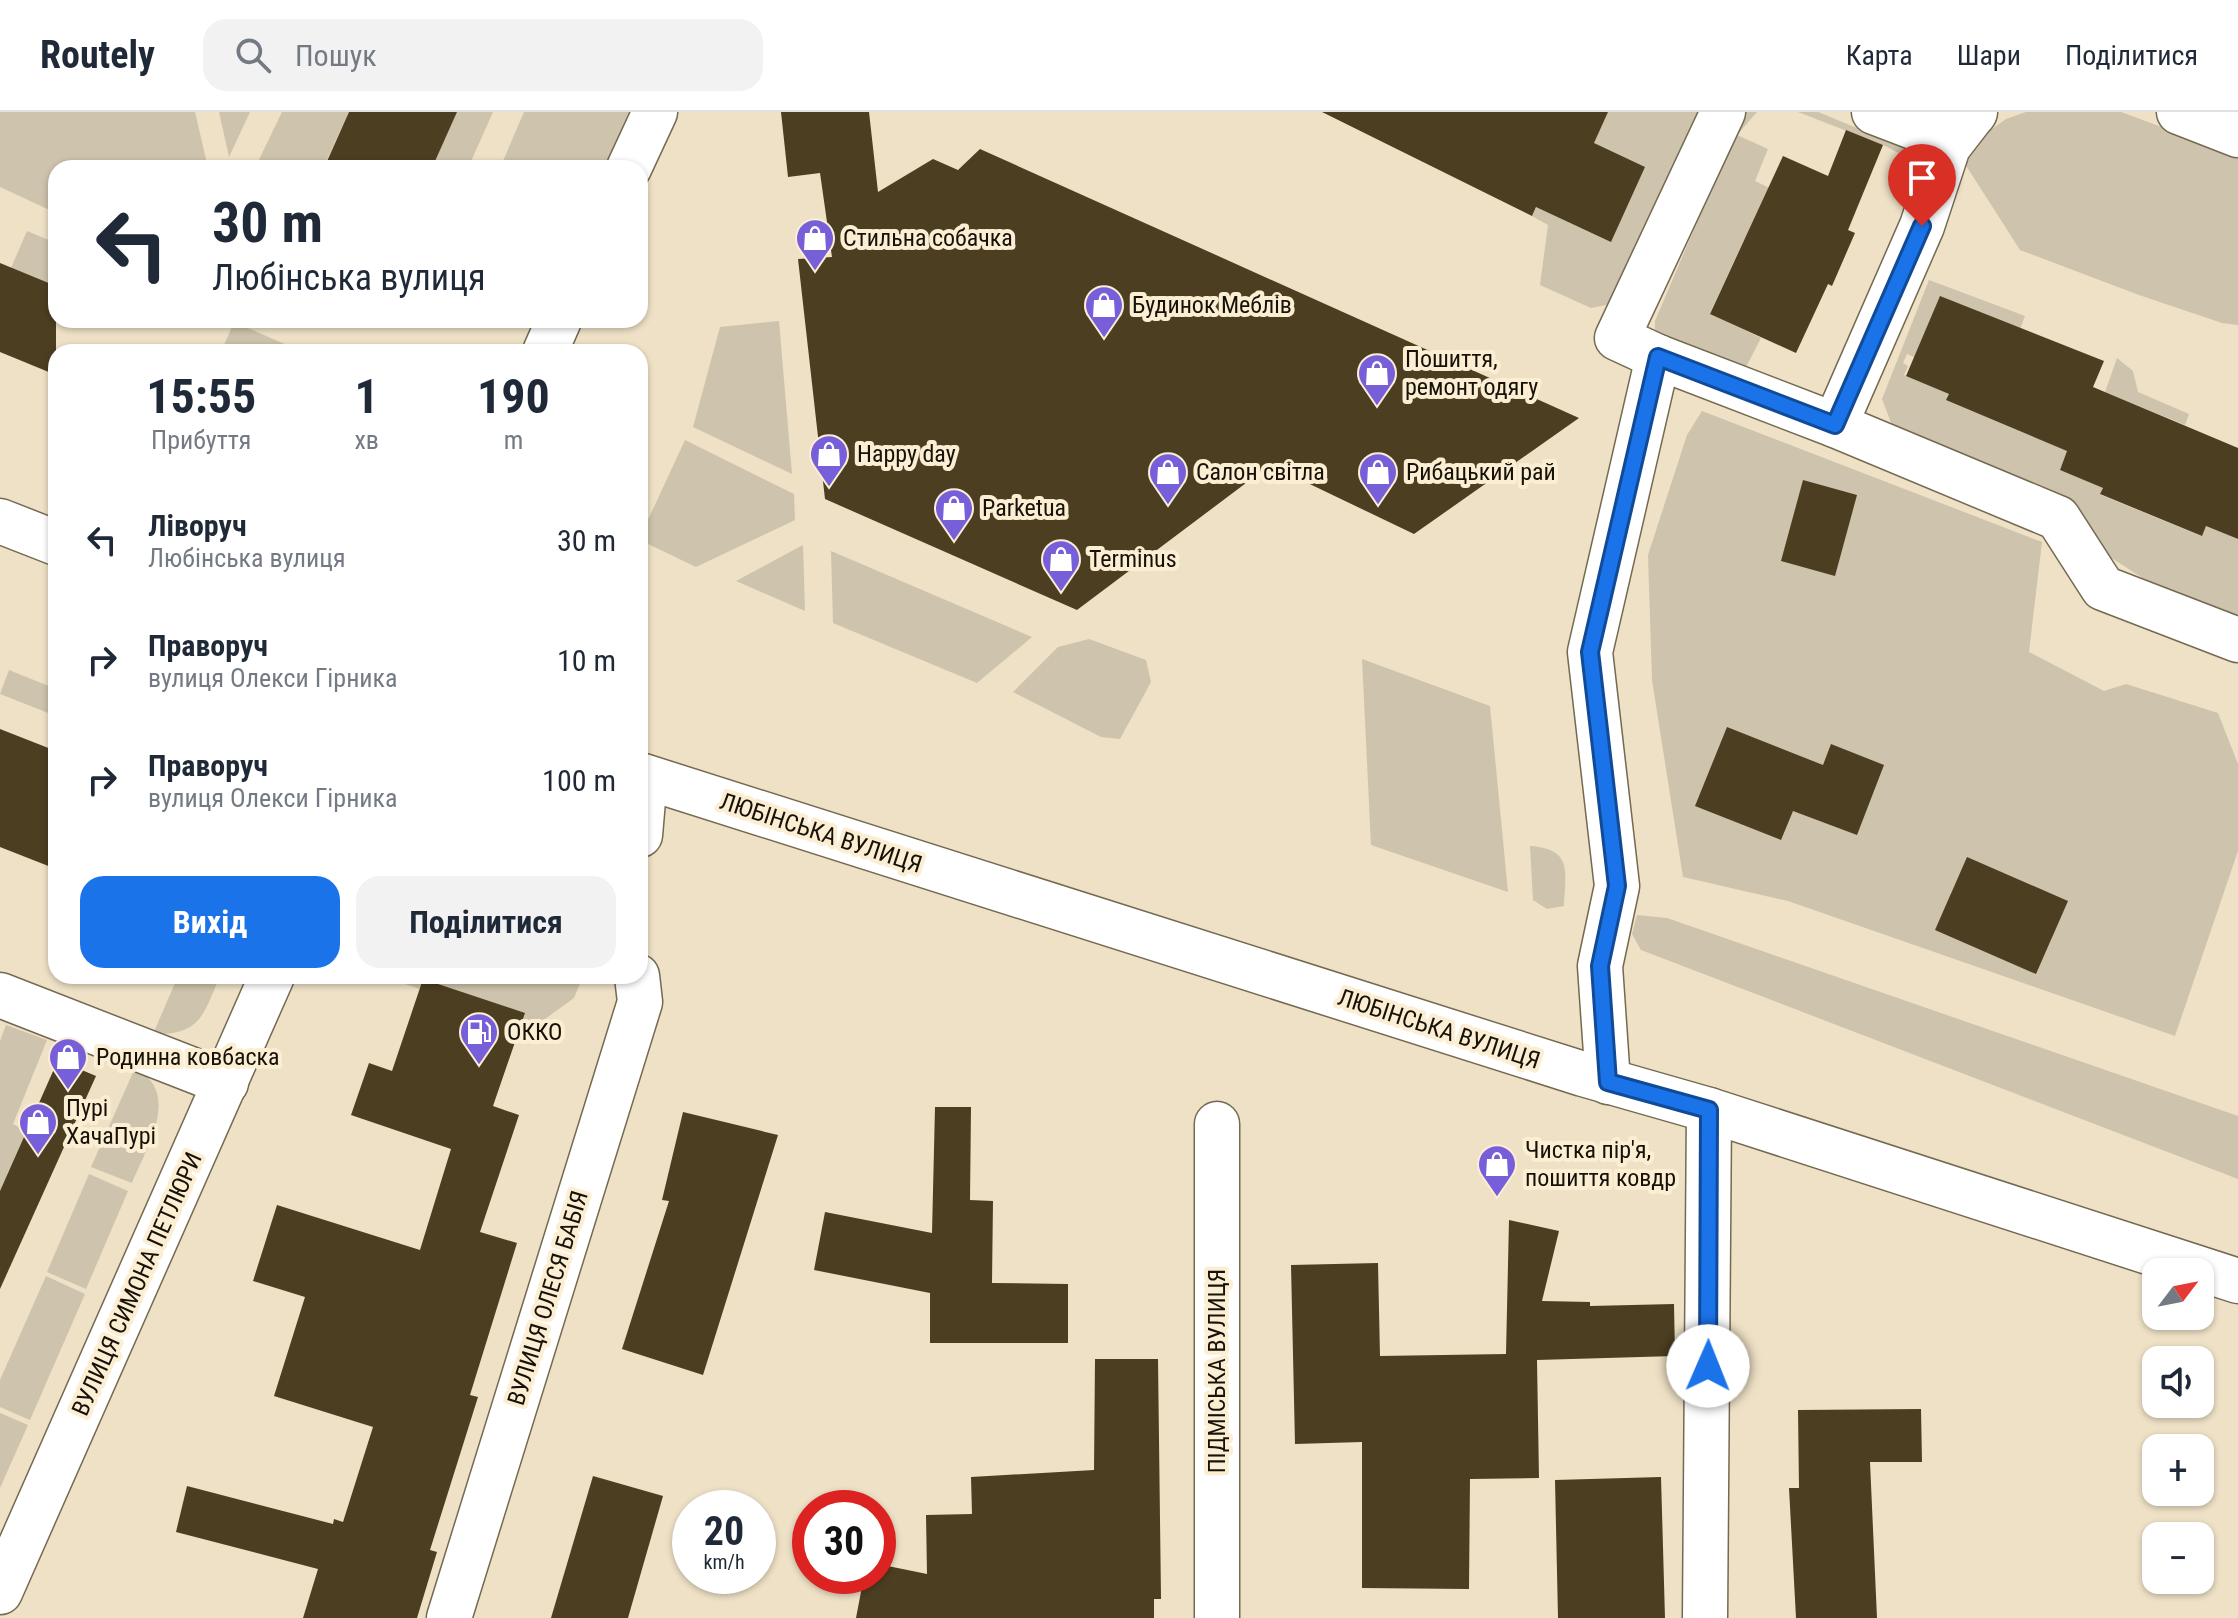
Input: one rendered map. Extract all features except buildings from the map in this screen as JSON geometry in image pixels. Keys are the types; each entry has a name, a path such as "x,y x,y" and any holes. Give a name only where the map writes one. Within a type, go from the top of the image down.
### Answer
{"street":[{"path":"633,160 655,112"},
{"path":"1723,112 1617,338 2058,518 2103,588 2238,640"},
{"path":"1874,112 1934,135 1975,113"},
{"path":"2179,112 2238,135"},
{"path":"1835,425 1922,226 1948,147 1975,113"},
{"path":"1608,1082 1600,966 1617,886 1590,652 1658,357"},
{"path":"0,521 48,540"},
{"name":"ЛЮБІНСЬКА ВУЛИЦЯ","path":"648,778 1608,1082 1709,1110 2238,1281"},
{"name":"ВУЛИЦЯ СИМОНА ПЕТЛЮРИ","path":"0,1592 269,984"},
{"name":"ВУЛИЦЯ ОЛЕСЯ БАБІЯ","path":"449,1618 640,1002 638,984"},
{"path":"0,995 226,1083"},
{"path":"1705,1618 1709,1110"},
{"name":"ПІДМІСЬКА ВУЛИЦЯ","path":"1217,1124 1217,1618"}],"shaded area":[{"path":"0,112 195,112 206,160 48,160 48,209 0,187"},
{"path":"219,112 250,112 229,157"},
{"path":"282,112 349,112 327,160 259,160"},
{"path":"457,112 493,112 472,160 436,160"},
{"path":"524,112 631,112 610,160 503,160"},
{"path":"1608,112 1703,112 1612,304 1591,308 1540,285 1548,225 1532,216 1558,163"},
{"path":"1744,112 1757,112 1737,135 1768,149 1755,181 1776,191 1742,244 1710,313 1761,338 1744,371 1655,333 1655,321"},
{"path":"1798,112 1818,112 1925,156 1922,165 1883,145"},
{"path":"2026,112 2121,112 2238,155 2238,325 2222,323 2139,295 2020,250 1958,153 2006,119"},
{"path":"27,231 48,240 48,283 11,268"},
{"path":"1929,280 2025,316 2020,329 1914,357 1907,354 1903,363 1908,366 1904,375 1949,394 1947,400 2070,443 2060,470 2103,488 2101,495 2201,536 2206,526 2238,539 2238,616 2161,590 2107,555 2086,522 1893,428 1882,399"},
{"path":"779,321 792,474 693,427 720,327"},
{"path":"231,328 248,328 285,344 224,344"},
{"path":"2117,358 2133,371 2138,392 2189,414 2185,425 2105,392"},
{"path":"1702,411 2042,542 2029,652 2104,691 2126,684 2218,713 2238,764 2238,851 2175,1036 1788,901 1683,877 1652,680 1648,555 1687,435"},
{"path":"685,440 794,494 795,520 696,567 648,544 648,520"},
{"path":"803,545 805,611 736,581"},
{"path":"831,551 1032,637 977,683 833,623"},
{"path":"1089,639 1146,660 1151,682 1120,739 1101,737 1013,692 1058,647"},
{"path":"1362,659 1490,706 1508,892 1371,845"},
{"path":"9,670 48,686 48,713 0,694"},
{"path":"1530,846 1553,852 1564,864 1564,906 1547,909 1533,900"},
{"path":"1637,915 1667,918 2238,1116 2238,1179 1641,950 1632,934"},
{"path":"175,984 216,984 204,1012 191,1026 181,1031 153,1034"},
{"path":"405,984 580,984 574,998 534,1027"},
{"path":"6,1025 47,1040 13,1124 26,1131 0,1191 0,1041"},
{"path":"135,1068 149,1079 159,1106 152,1137 132,1183 91,1167"},
{"path":"89,1174 128,1191 86,1289 47,1272"},
{"path":"46,1276 85,1294 30,1420 0,1407 0,1380"},
{"path":"0,1413 28,1425 0,1488"}],"place":[{"name":"Стильна собачка","path":"815,272"},
{"name":"Будинок Меблів","path":"1104,339"},
{"name":"Пошиття, ремонт одягу","path":"1377,407"},
{"name":"Happy day","path":"829,488"},
{"name":"Салон світла","path":"1168,506"},
{"name":"Рибацький рай","path":"1378,506"},
{"name":"Parketua","path":"954,542"},
{"name":"Terminus","path":"1061,593"},
{"name":"ОККО","path":"479,1066"},
{"name":"Родинна ковбаска","path":"68,1091"},
{"name":"Пурі ХачаПурі","path":"38,1156"},
{"name":"Чистка пір'я, пошиття ковдр","path":"1497,1198"}],"route":[{"path":"1708,1366 1709,1110 1608,1082 1600,966 1617,886 1590,652 1658,357 1835,425 1922,226"}]}
